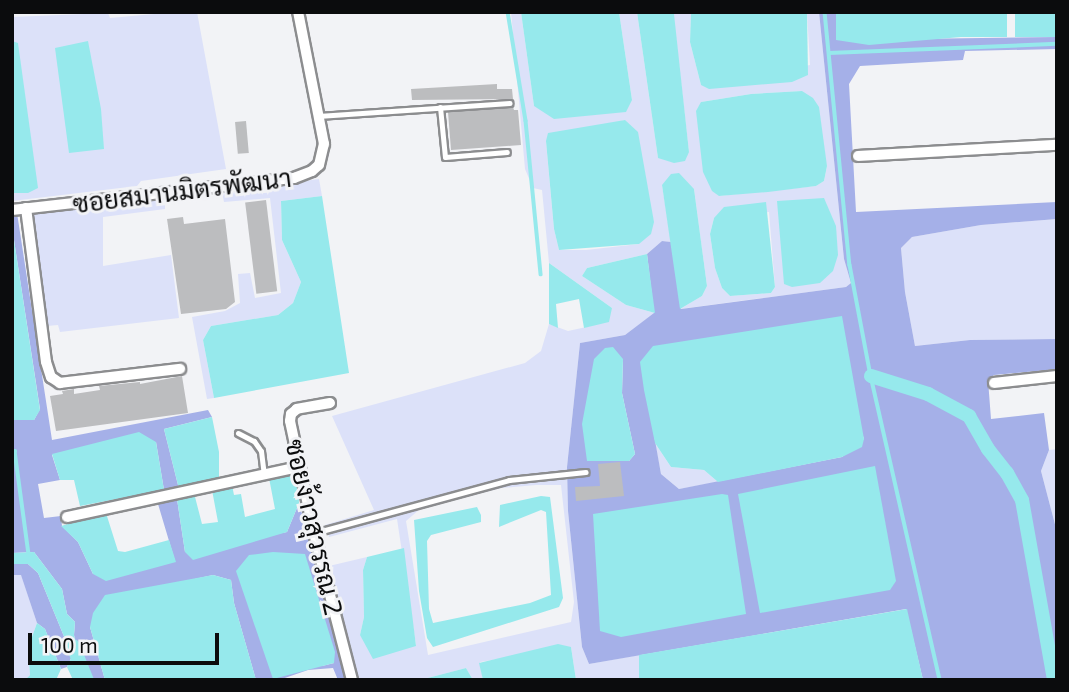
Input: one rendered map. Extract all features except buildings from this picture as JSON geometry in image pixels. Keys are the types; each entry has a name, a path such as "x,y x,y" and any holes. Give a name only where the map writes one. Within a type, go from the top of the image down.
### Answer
{"street":[{"name":"ซอยสมานมิตรพัฒนา","path":"12,210 304,176 319,165 323,155 298,12"},
{"path":"858,156 1057,145"},
{"path":"26,208 46,362 51,377 60,383 180,369"},
{"path":"994,383 1057,376"},
{"name":"ซอยง้าวสุวรรณ 2","path":"330,403 297,409 291,414 298,467 352,680"},
{"path":"67,517 298,467"}],"lane":[{"path":"318,116 510,103"},
{"path":"440,107 445,157 507,152"},
{"path":"238,433 254,440 261,451 264,474"},
{"path":"314,534 509,480 586,472"}],"shaded area":[{"path":"197,12 226,169 141,181 137,186 12,201 12,193 28,193 18,44 12,41 12,17 108,13 110,18"},
{"path":"511,12 521,12 534,106 632,100 619,12 637,12 658,158 689,152 673,12 691,12 690,42 701,85 810,65 807,12 819,12 844,259 851,283 846,287 680,309 702,296 707,286 694,189 662,185 671,242 662,241 647,254 587,268 582,276 626,305 655,313 625,335 580,343 567,467 568,511 582,647 589,664 639,655 639,680 576,680 571,647 480,662 483,680 473,680 466,668 420,680 358,680 329,566 367,557 363,570 364,617 360,635 416,645 397,519 329,537 325,525 374,510 332,416 525,363 541,351 549,324 568,331 591,326 612,308 549,263 542,190 533,188 525,169","holes":["802,91 827,166 824,181 816,186 719,196 701,102 751,94","625,120 639,244 559,250 554,229 546,141","769,212 775,287 771,293 730,296 722,288 715,268 710,234 714,218","561,485 574,602 571,622 428,655 406,521 420,509 501,488"]},
{"path":"521,12 619,12 632,100 626,112 554,119 534,106"},
{"path":"637,12 674,14 689,152 685,161 674,163 658,158"},
{"path":"691,12 807,12 808,75 792,82 709,89 701,85 690,42"},
{"path":"819,12 836,12 837,40 1057,37 1057,49 965,51 963,60 860,66 849,84 856,212 1057,202 1057,219 981,225 912,237 901,248 905,292 915,346 970,340 1057,339 1057,369 994,375 988,380 991,419 1044,413 1049,450 1041,471 1057,532 1057,680 923,680 906,609 589,664 582,647 568,511 567,467 580,343 625,335 654,313 647,254 662,241 671,242 681,309 846,287 851,283 844,259","holes":["623,359 622,393 635,454 629,461 588,461","641,362 862,433 864,439 842,457 679,489 661,474"]},
{"path":"836,12 1007,12 1007,37 961,37 869,45 836,40"},
{"path":"1015,12 1057,12 1057,37 1015,37"},
{"path":"12,41 18,43 38,188 28,193 12,193"},
{"path":"88,41 101,109 104,149 69,153 55,48"},
{"path":"802,91 813,98 819,107 827,166 824,181 816,186 768,192 719,196 712,191 703,172 696,111 701,102 751,94"},
{"path":"625,120 638,132 654,222 651,234 639,244 559,250 554,229 546,141 548,133"},
{"path":"679,173 694,189 707,286 702,296 680,309 662,185 671,174"},
{"path":"319,179 322,196 281,201 282,240 301,282 293,303 278,315 211,326 203,340 214,398 207,399 192,317 225,311 240,303 238,274 250,273 255,298 281,293 270,198 224,202 222,192"},
{"path":"165,195 165,209 103,217 103,266 171,255 179,318 60,332 58,325 47,326 31,214 33,210"},
{"path":"322,196 349,373 214,398 203,340 211,326 278,315 293,303 301,282 282,240 281,201"},
{"path":"824,198 836,226 838,255 833,271 820,283 792,287 784,284 777,201"},
{"path":"766,202 775,287 771,293 730,296 722,288 715,268 710,234 714,218 724,207"},
{"path":"17,213 52,440 208,410 212,417 164,429 179,489 164,490 156,442 52,455 60,480 38,484 44,518 61,516 62,526 78,542 93,574 175,561 158,504 168,498 177,499 185,552 287,532 299,503 348,680 338,680 333,668 308,670 279,680 256,680 234,603 231,580 213,575 181,582 90,627 105,680 84,680 74,635 75,622 67,614 62,589 34,552 12,553 12,420 34,420 40,409 12,214","holes":["249,555 334,663 322,666"]},
{"path":"1057,219 1057,339 970,340 915,346 905,292 901,248 912,237 981,225"},
{"path":"12,227 40,410 34,420 12,420"},
{"path":"647,254 655,313 626,305 582,276 587,268"},
{"path":"549,263 612,308 609,322 584,328 579,299 556,304 558,328 549,324"},
{"path":"842,316 864,439 862,447 842,457 718,482 704,470 671,467 655,443 644,390 640,362 653,346"},
{"path":"613,347 623,359 622,393 635,454 629,461 587,461 582,424 594,359 605,348"},
{"path":"212,417 219,452 219,479 179,489 164,429"},
{"path":"139,432 156,442 164,490 80,506 74,480 60,480 52,454"},
{"path":"655,443 671,467 704,470 718,482 679,489 661,474"},
{"path":"1057,449 1057,532 1041,471 1049,450"},
{"path":"875,466 896,581 890,590 760,613 738,494"},
{"path":"292,474 298,480 299,503 287,532 193,560 185,552 177,499 194,493 202,524 218,522 212,490 232,485 234,495 241,494 245,517 275,509 269,478"},
{"path":"728,495 746,614 621,637 600,631 593,514"},
{"path":"541,496 550,497 563,598 559,607 433,647 427,638 419,591 414,520 477,507 481,515 481,522 431,535 427,541 429,609 433,623 530,603 551,595 546,512 541,510 499,527 500,505"},
{"path":"106,513 118,551 125,552 169,540 176,562 106,581 93,574 78,542 61,526"},
{"path":"404,548 416,646 373,659 360,635 364,617 363,570 367,557"},
{"path":"34,552 62,589 67,614 75,622 74,635 84,680 73,680 67,667 72,656 38,573 28,564 12,564 12,553"},
{"path":"273,552 305,554 335,652 334,663 273,679 236,571 249,555"},
{"path":"12,564 28,564 38,573 72,656 67,667 61,669 45,629 37,623 21,575 12,575"},
{"path":"21,574 37,623 28,648 30,675 25,680 12,680 12,575"},
{"path":"213,575 231,580 234,603 256,680 105,680 90,627 93,613 105,595"},
{"path":"907,609 923,680 639,680 639,655"},
{"path":"37,623 45,629 61,669 56,680 25,680 30,675 28,648"},
{"path":"558,644 571,647 576,680 483,680 479,663"},
{"path":"466,668 473,680 420,680"}],"waterway":[{"path":"508,12 526,121 541,274"},
{"path":"825,12 850,265 871,376 940,680"},
{"path":"829,53 1057,44"},
{"path":"871,376 928,394 969,416 988,449 1007,473 1022,500 1054,680"},
{"path":"12,451 15,451 29,555"},
{"path":"73,646 87,680"}]}
